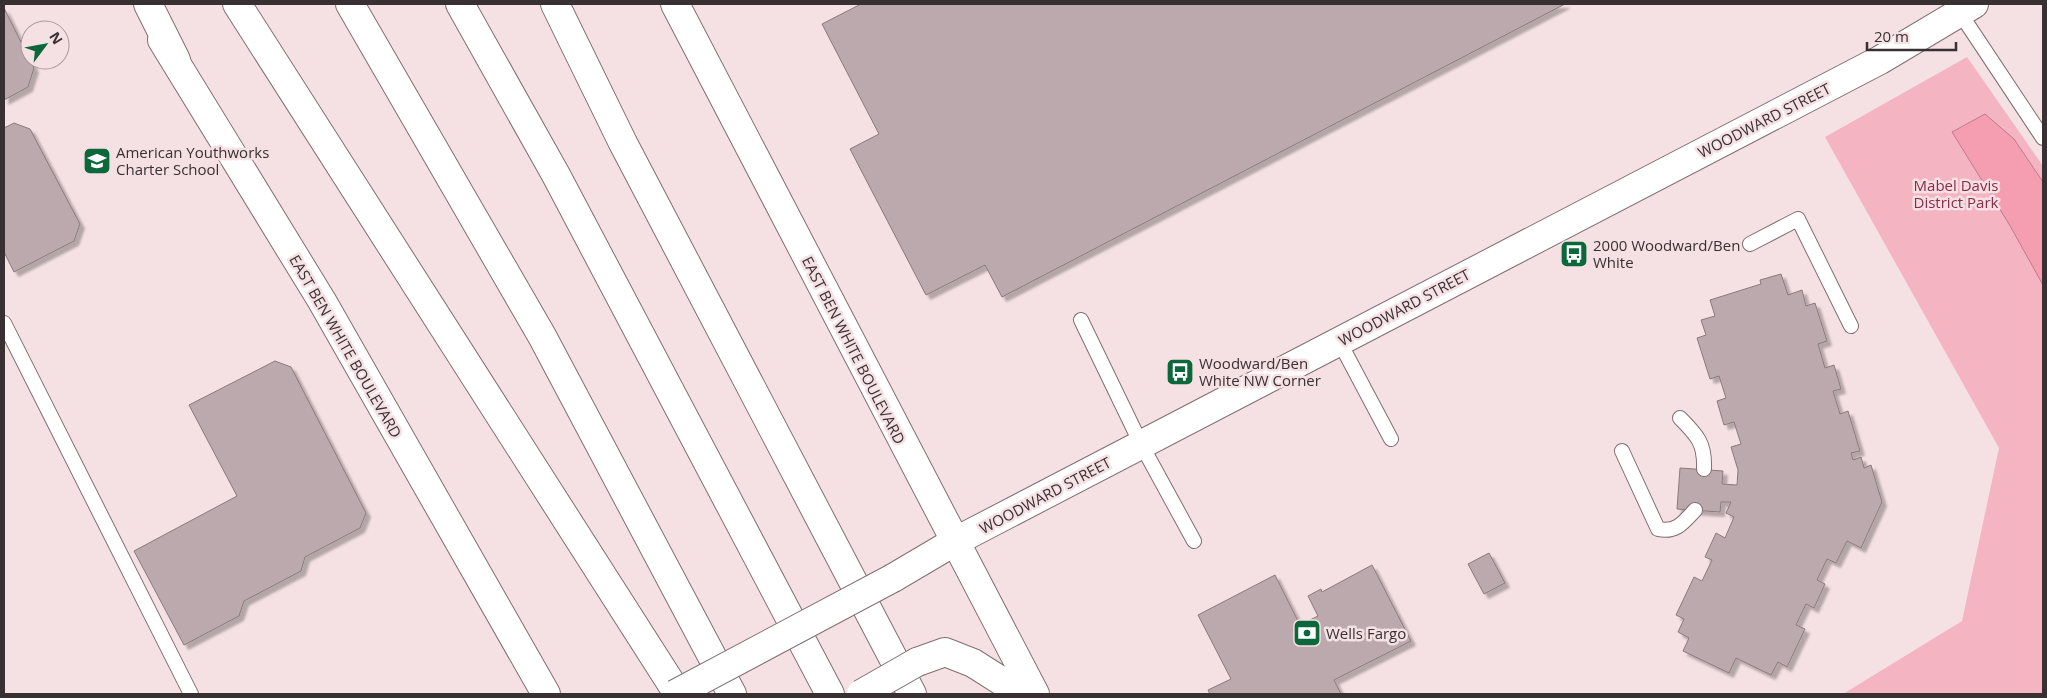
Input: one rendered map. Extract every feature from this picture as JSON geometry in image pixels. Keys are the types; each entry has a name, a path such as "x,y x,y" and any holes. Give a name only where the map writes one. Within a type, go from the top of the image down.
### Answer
{"main road":[{"name":"EAST BEN WHITE BOULEVARD","path":"136,4 176,60 322,301 546,694"},
{"path":"148,4 176,60"},
{"path":"237,4 676,694"},
{"path":"350,4 542,336 732,694"},
{"path":"460,4 556,176 830,694"},
{"path":"555,4 623,144 912,694"},
{"name":"EAST BEN WHITE BOULEVARD","path":"675,4 954,542 1035,694"},
{"name":"WOODWARD STREET","path":"676,694 893,578 954,542 1880,60 1967,8"},
{"path":"861,694 918,662 946,652 973,663 1022,694"}],"lane":[{"path":"1967,8 2043,138"},
{"path":"1750,244 1798,219 1851,326"},
{"path":"1081,320 1141,444 1194,541"},
{"path":"4,323 191,694"},
{"path":"1339,341 1390,439"},
{"path":"1680,418 1697,435 1705,452 1704,470"},
{"path":"1622,451 1658,530 1669,532 1679,527 1695,510"}],"green space":[{"name":"Mabel Davis District Park","path":"1967,57 2043,166 2043,694 1843,694 1962,621 1999,448 1825,137"}],"shaded area":[{"path":"1985,114 2014,139 2043,182 2043,285 2009,224 1952,132"}],"building":[{"path":"861,4 1565,4 1002,297 985,265 926,295 850,149 879,134 822,24"},
{"path":"4,8 20,40 20,70 33,70 28,87 4,100"},
{"path":"14,123 30,129 80,224 74,241 14,272 4,252 4,128"},
{"path":"1781,274 1788,295 1802,290 1806,306 1815,303 1827,341 1818,344 1825,368 1834,365 1841,389 1833,391 1840,414 1848,411 1860,451 1851,453 1853,460 1861,457 1864,468 1871,465 1882,502 1861,548 1847,541 1836,563 1827,559 1817,580 1825,584 1814,608 1806,604 1796,625 1805,629 1787,667 1778,662 1771,675 1736,658 1729,673 1683,651 1689,638 1678,632 1684,619 1676,615 1694,577 1702,581 1712,560 1705,557 1716,533 1725,538 1734,517 1726,513 1731,502 1721,502 1720,512 1677,509 1680,468 1723,471 1722,484 1737,485 1738,470 1731,447 1741,444 1734,422 1724,425 1717,401 1726,398 1719,376 1710,379 1697,338 1706,335 1701,320 1715,316 1710,300 1761,284 1760,280"},
{"path":"275,361 291,367 366,513 360,528 305,557 301,571 244,601 239,616 184,645 134,551 237,496 189,405"},
{"path":"1489,553 1505,583 1484,594 1468,564"},
{"name":"Wells Fargo","path":"1372,565 1411,641 1334,680 1341,694 1210,694 1208,690 1231,679 1198,615 1275,575 1300,625 1318,616 1308,596 1321,589 1322,592"}],"place":[{"name":"American Youthworks Charter School","path":"97,161"},
{"name":"2000 Woodward/Ben White","path":"1574,254"},
{"name":"Woodward/Ben White NW Corner","path":"1180,372"},
{"name":"Wells Fargo","path":"1307,633"}]}
